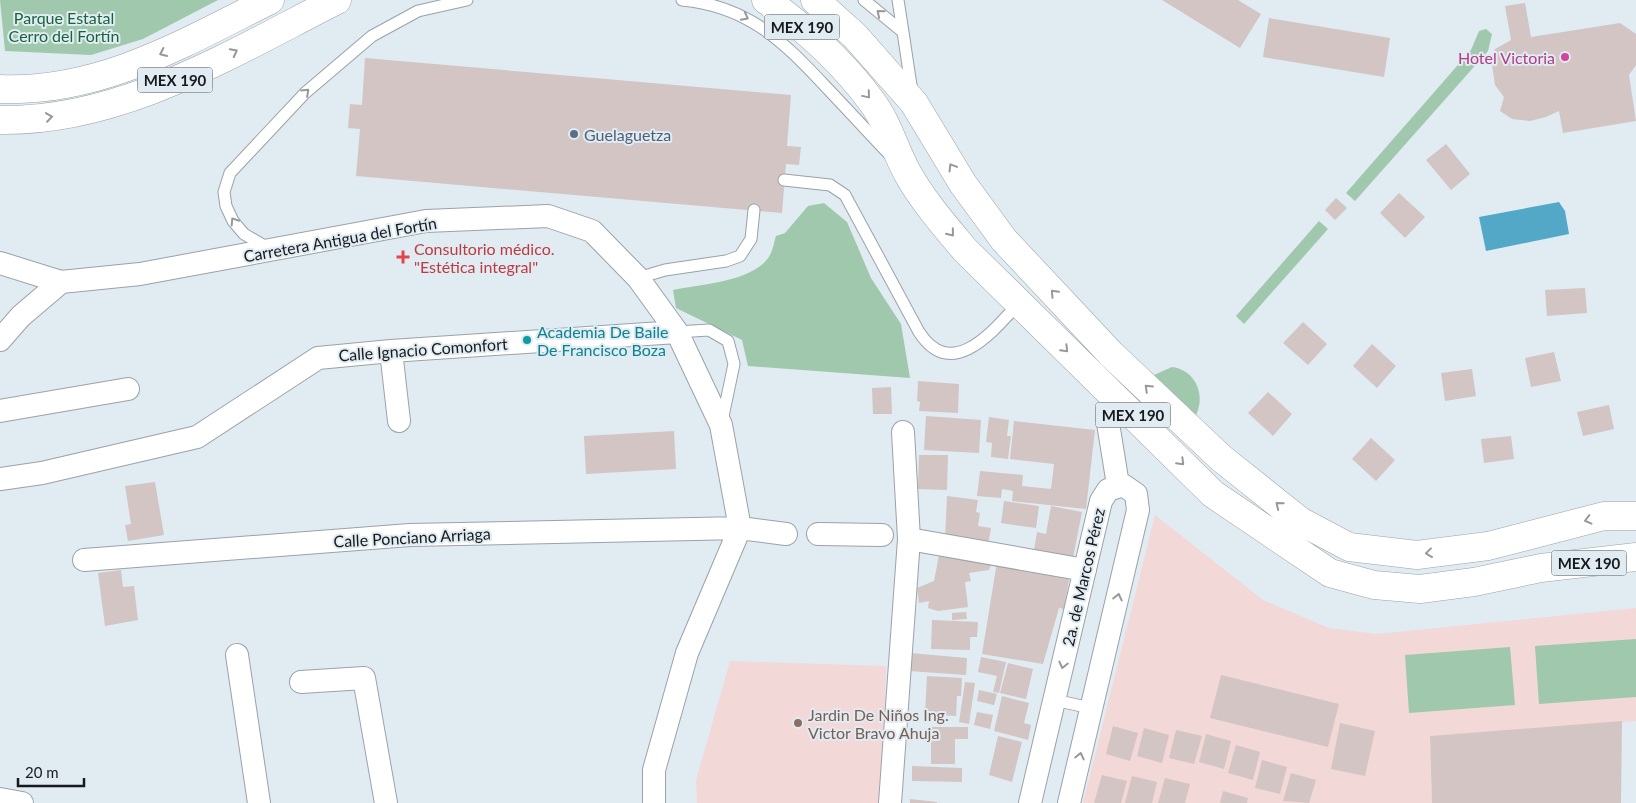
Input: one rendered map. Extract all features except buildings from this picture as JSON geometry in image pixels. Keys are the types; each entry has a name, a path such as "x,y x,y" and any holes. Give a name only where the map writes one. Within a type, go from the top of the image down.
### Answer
{"main road":[{"name":"MEX 190","path":"0,89 66,84 118,72 162,54 270,0"},
{"name":"MEX 190","path":"0,120 35,119 75,113 129,98 201,68 337,0"},
{"name":"MEX 190","path":"766,0 795,21 836,58 873,104 908,174 938,218 965,250 1213,494 1330,572 1374,585 1420,589 1474,582 1541,568 1636,557"},
{"name":"MEX 190","path":"815,0 855,36 914,103 963,184 1004,240 1111,354 1207,445 1300,521 1349,547 1417,555 1488,546 1604,516 1636,516"}],"street":[{"name":"Carretera Antigua del Fortín","path":"0,264 61,282 140,274 426,221 548,216 592,231 638,278 677,332 721,425 740,528"},
{"path":"0,340 21,316 61,282"},
{"name":"Calle Ignacio Comonfort","path":"0,479 42,473 197,437 318,358 391,350 677,332"},
{"path":"391,350 399,421"},
{"path":"0,411 128,389"},
{"path":"1069,803 1139,506 1134,491 1126,486 1118,485 1108,423"},
{"path":"890,803 909,539 903,432"},
{"name":"2a. de Marcos Pérez","path":"1030,803 1103,496 1108,490 1118,485"},
{"path":"654,803 654,770 687,653 740,528"},
{"name":"Calle Ponciano Arriaga","path":"84,560 410,534 740,528 805,534 882,535"},
{"path":"909,539 1085,570"},
{"path":"237,654 259,803"},
{"path":"301,682 364,678 386,803"},
{"path":"0,799 24,797"}],"lane":[{"path":"272,250 244,234 233,221 226,206 224,192 230,173 305,93 372,36 418,12 467,0"},
{"path":"682,0 714,4 731,10 761,26 774,36 795,53 908,174"},
{"path":"864,0 903,32"},
{"path":"898,0 914,103"},
{"path":"784,180 822,184 837,189 849,200 919,332 936,349 956,352 975,347 983,342 1019,303"},
{"path":"638,278 665,270 726,261 740,256 751,239 754,210"},
{"path":"677,332 709,330 728,340 734,364 721,425"},
{"path":"1054,700 1091,708"}],"shaded area":[{"path":"1155,515 1263,600 1329,628 1377,634 1636,608 1636,721 1430,736 1432,803 1083,803"},
{"name":"Jardin De Niños Ing. Victor Bravo Ahuja","path":"730,661 886,666 882,803 697,803 696,780"}],"green space":[{"name":"Parque Estatal Cerro del Fortín","path":"0,0 218,0 143,39 91,55 5,51"},
{"path":"1486,29 1492,34 1488,51 1355,201 1346,193 1471,50 1479,31"},
{"path":"824,203 847,222 871,278 901,324 910,378 748,366 742,340 676,308 673,290 726,280 752,271 763,264 770,255 776,236 785,233 808,206"},
{"path":"1319,221 1328,229 1244,324 1236,316"},
{"path":"1172,367 1187,373 1196,384 1200,399 1196,415 1154,375"},
{"path":"1636,639 1636,697 1539,704 1535,646"},
{"path":"1510,647 1515,705 1409,713 1405,655"}],"water":[{"path":"1559,202 1565,211 1569,234 1486,251 1479,217"}],"place":[{"name":"Hotel Victoria","path":"1565,57"},
{"name":"Guelaguetza","path":"574,134"},
{"name":"Consultorio médico. \"Estética integral\"","path":"403,257"},
{"name":"Academia De Baile De Francisco Boza","path":"527,340"},
{"name":"Jardin De Niños Ing. Victor Bravo Ahuja","path":"798,723"}]}
